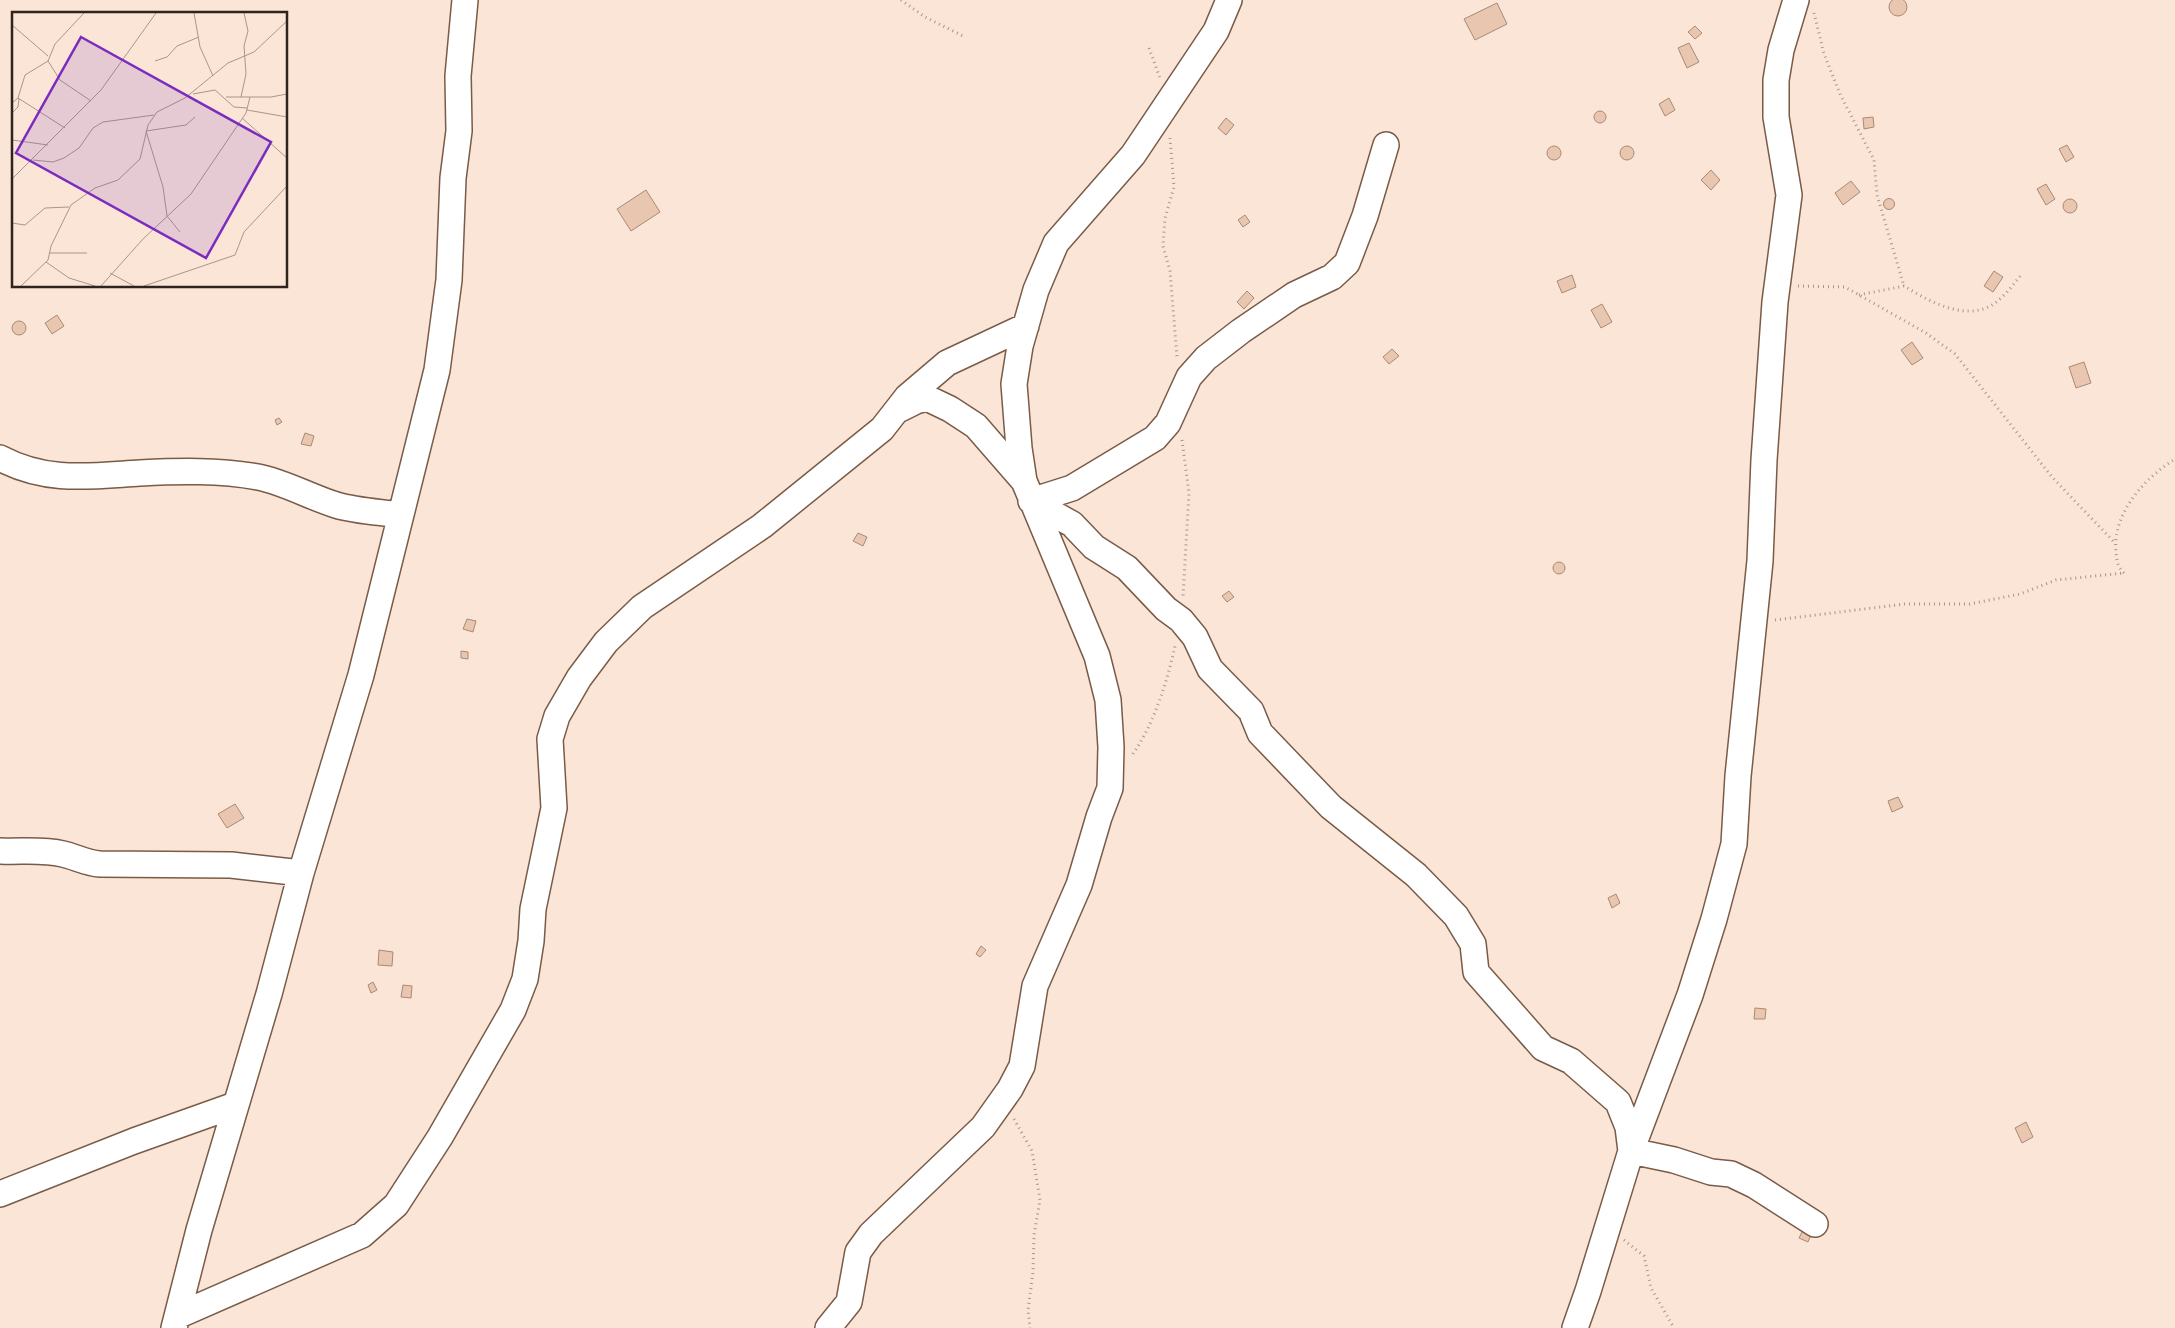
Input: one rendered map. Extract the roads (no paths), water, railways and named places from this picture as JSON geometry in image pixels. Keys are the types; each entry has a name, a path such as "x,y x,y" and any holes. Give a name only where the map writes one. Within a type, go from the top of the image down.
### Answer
{"street":[{"path":"175,1322 199,1230 268,994 301,872 361,674 437,370 445,318 453,178 459,131 458,76 465,0"},
{"path":"828,1328 849,1302 858,1252 871,1234 983,1127 1010,1089 1022,1066 1035,986 1079,885 1099,817 1110,788 1111,746 1108,700 1097,656 1028,491 1019,448 1014,384 1026,326 1036,290 1056,243 1133,156 1216,31 1229,0"},
{"path":"1575,1328 1631,1151 1690,995 1714,919 1734,844 1738,776 1755,623 1777,285 1788,196 1776,117 1776,80 1780,50 1804,2"},
{"path":"1028,491 1072,488 1154,438 1168,423 1183,395 1189,377 1206,358 1241,330 1294,295 1332,277 1347,263 1365,216 1386,145"},
{"path":"175,1322 362,1235 396,1205 440,1137 508,1018 525,979 531,941 533,909 554,808 550,739 557,716 579,678 606,642 642,607 762,526 882,429 907,397 947,363 1026,326"},
{"path":"896,412 916,401 927,398 950,409 976,426 1028,491 1072,524 1094,547 1127,568 1166,608 1181,620 1195,638 1210,669 1250,711 1260,733 1286,762 1321,794 1331,807 1416,875 1456,916 1473,944 1476,972 1544,1048 1571,1060 1618,1102 1628,1127 1631,1151"},
{"path":"0,458 29,472 86,478 142,473 214,472 260,477 338,506 400,515"},
{"path":"0,851 43,850 64,854 88,863 100,864 231,865 301,872"},
{"path":"0,1194 134,1141 235,1105"},
{"path":"1631,1151 1674,1160 1712,1172 1731,1174 1754,1185 1815,1224"}]}
